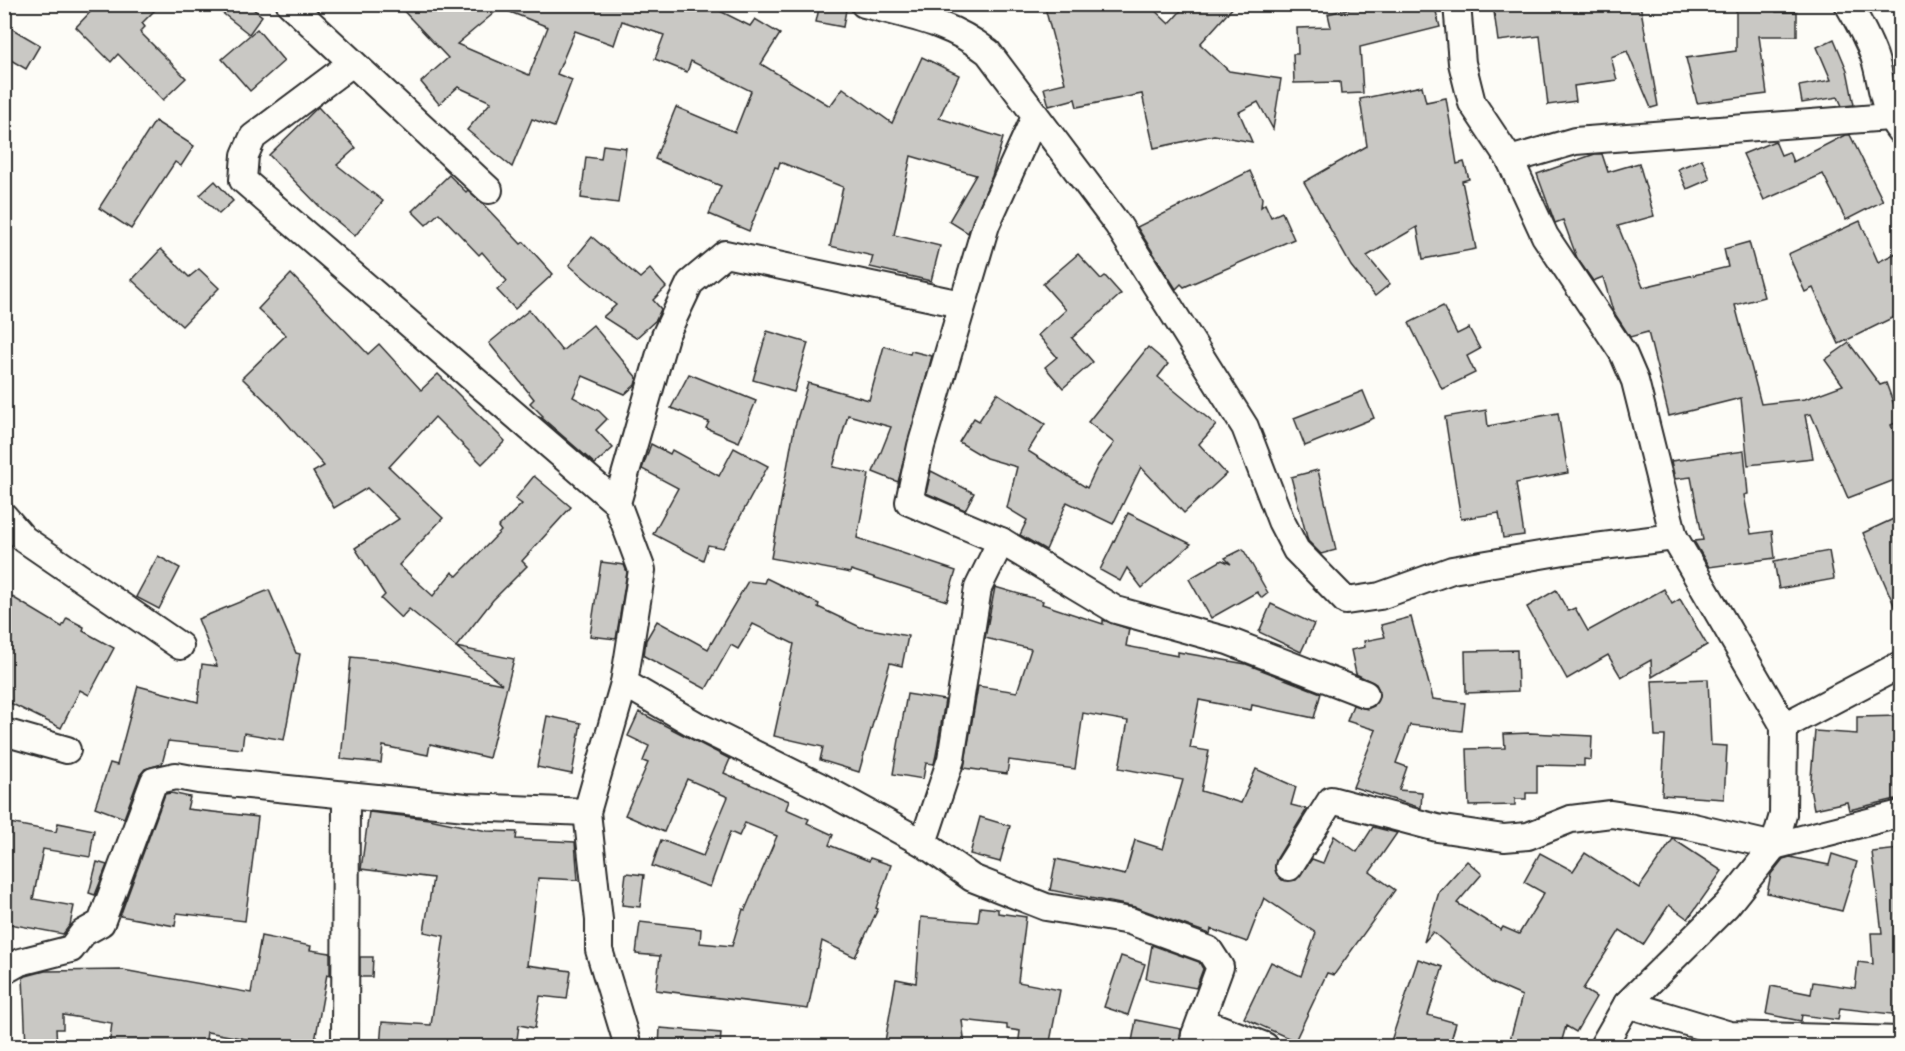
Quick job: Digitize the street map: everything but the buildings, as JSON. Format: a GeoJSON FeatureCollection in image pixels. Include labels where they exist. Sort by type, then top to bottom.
{"type":"FeatureCollection","features":[{"type":"Feature","properties":{"kind":"street"},"geometry":{"type":"LineString","coordinates":[[290,4],[489,190]]}},
{"type":"Feature","properties":{"kind":"street"},"geometry":{"type":"LineString","coordinates":[[864,4],[935,22],[966,35],[988,52],[1118,225],[1245,427],[1281,521],[1296,550],[1346,602],[1380,596],[1452,570],[1564,551],[1674,537]]}},
{"type":"Feature","properties":{"kind":"street"},"geometry":{"type":"LineString","coordinates":[[1457,4],[1462,63],[1472,103],[1510,160],[1545,236],[1623,353],[1635,381],[1674,537],[1784,726],[1783,815],[1774,846],[1727,905],[1627,1004],[1603,1047]]}},
{"type":"Feature","properties":{"kind":"street"},"geometry":{"type":"LineString","coordinates":[[1510,160],[1575,141],[1895,124],[1874,56],[1848,4]]}},
{"type":"Feature","properties":{"kind":"street"},"geometry":{"type":"LineString","coordinates":[[352,63],[253,137],[245,155],[243,180],[617,503],[642,570],[624,683],[587,812],[599,920],[599,950],[627,1047]]}},
{"type":"Feature","properties":{"kind":"street"},"geometry":{"type":"LineString","coordinates":[[1035,117],[986,225],[921,446],[909,502],[1001,541],[1116,610],[1228,641],[1365,693]]}},
{"type":"Feature","properties":{"kind":"street"},"geometry":{"type":"LineString","coordinates":[[617,503],[665,336],[690,283],[725,254],[961,304]]}},
{"type":"Feature","properties":{"kind":"street"},"geometry":{"type":"LineString","coordinates":[[4,516],[24,540],[180,646]]}},
{"type":"Feature","properties":{"kind":"street"},"geometry":{"type":"LineString","coordinates":[[923,843],[951,759],[978,588],[1001,541]]}},
{"type":"Feature","properties":{"kind":"street"},"geometry":{"type":"LineString","coordinates":[[1784,726],[1900,666]]}},
{"type":"Feature","properties":{"kind":"street"},"geometry":{"type":"LineString","coordinates":[[624,683],[698,726],[819,786],[923,843],[972,878],[1046,907],[1130,921],[1209,950],[1220,967],[1193,1041]]}},
{"type":"Feature","properties":{"kind":"street"},"geometry":{"type":"LineString","coordinates":[[4,732],[67,750]]}},
{"type":"Feature","properties":{"kind":"street"},"geometry":{"type":"LineString","coordinates":[[4,971],[20,962],[71,949],[83,933],[101,923],[154,781],[176,776],[466,807],[587,812]]}},
{"type":"Feature","properties":{"kind":"street"},"geometry":{"type":"LineString","coordinates":[[345,1047],[346,795]]}},
{"type":"Feature","properties":{"kind":"street"},"geometry":{"type":"LineString","coordinates":[[1289,867],[1331,800],[1437,828],[1504,838],[1528,836],[1571,819],[1611,814],[1689,826],[1774,846],[1900,814]]}},
{"type":"Feature","properties":{"kind":"street"},"geometry":{"type":"LineString","coordinates":[[1627,1004],[1730,1035],[1900,1040]]}},
{"type":"Feature","properties":{"kind":"street"},"geometry":{"type":"LineString","coordinates":[[1193,1041],[1204,1026],[1216,1028],[1265,1047]]}}]}
